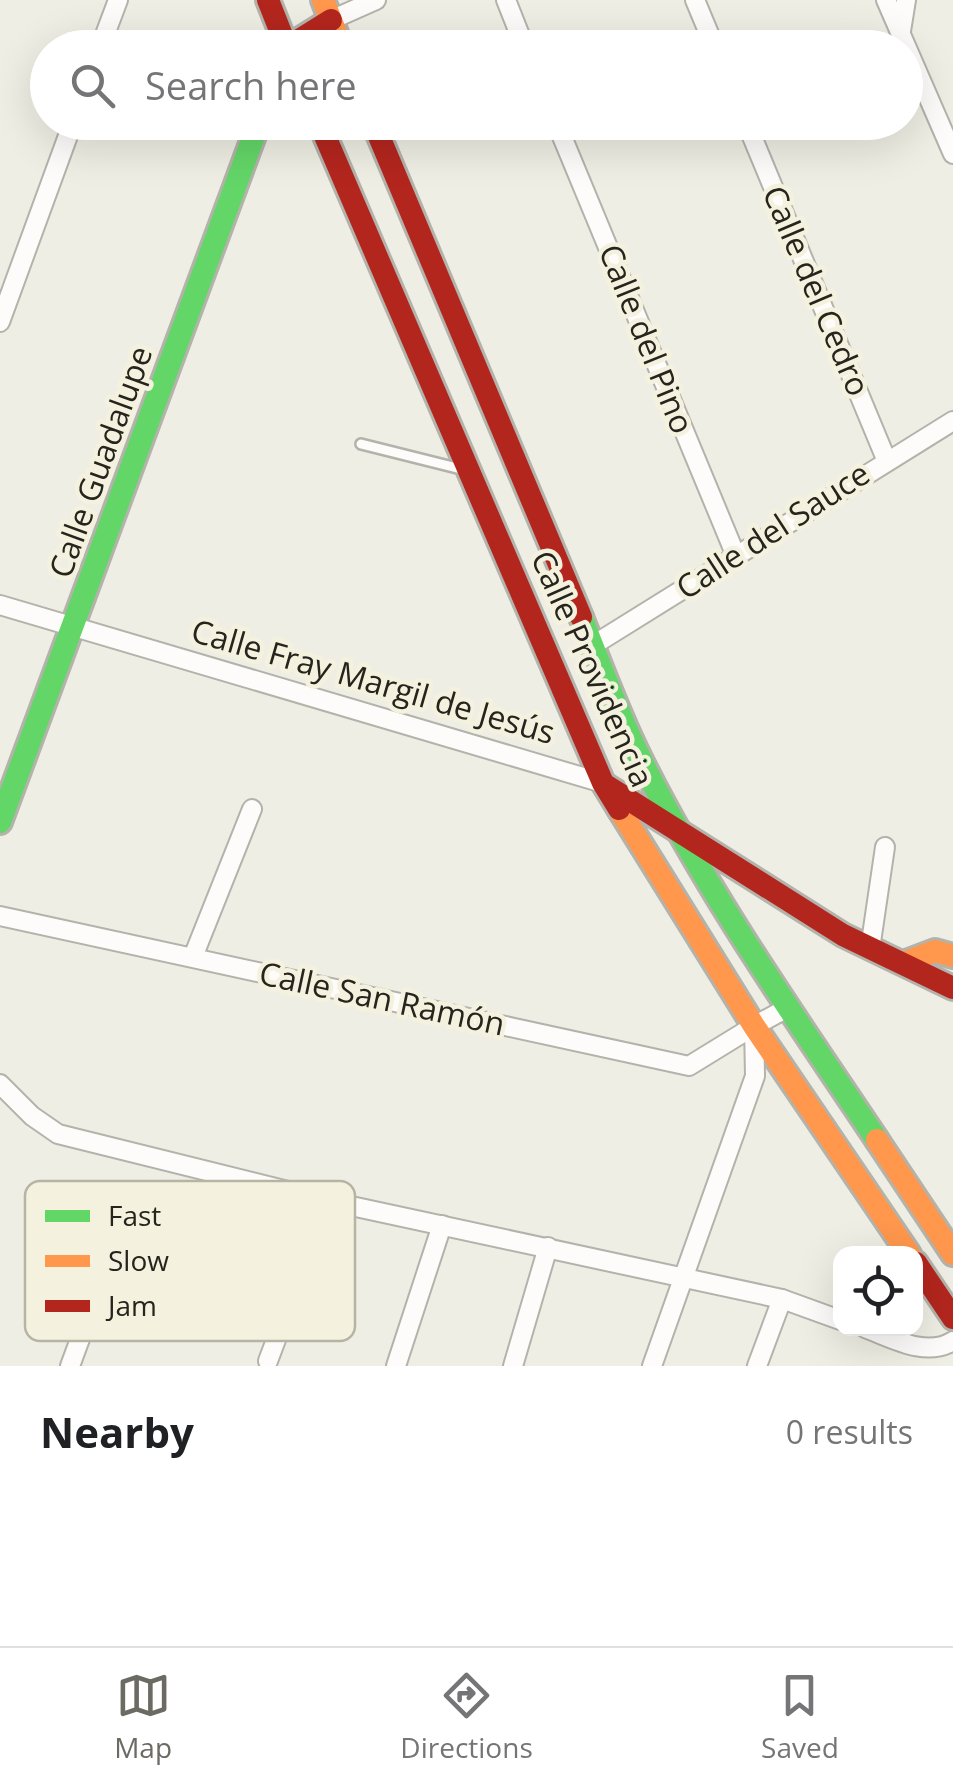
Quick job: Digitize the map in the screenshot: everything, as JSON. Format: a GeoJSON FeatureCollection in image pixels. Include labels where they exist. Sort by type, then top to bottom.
{"type":"FeatureCollection","features":[{"type":"Feature","properties":{"kind":"main road"},"geometry":{"type":"LineString","coordinates":[[268,0],[280,30]]}},
{"type":"Feature","properties":{"kind":"main road"},"geometry":{"type":"LineString","coordinates":[[305,30],[327,10]]}},
{"type":"Feature","properties":{"kind":"main road","name":"Calle Guadalupe"},"geometry":{"type":"LineString","coordinates":[[0,822],[252,140]]}},
{"type":"Feature","properties":{"kind":"main road","name":"Calle Providencia"},"geometry":{"type":"LineString","coordinates":[[328,140],[602,784],[754,1026],[905,1246]]}},
{"type":"Feature","properties":{"kind":"main road","name":"Calle Providencia"},"geometry":{"type":"LineString","coordinates":[[381,140],[595,644],[638,756],[675,825],[789,1007],[953,1254]]}},
{"type":"Feature","properties":{"kind":"main road","name":"Calle Fray Margil de Jesús"},"geometry":{"type":"LineString","coordinates":[[602,784],[675,825],[870,949],[906,962],[953,988]]}},
{"type":"Feature","properties":{"kind":"main road","name":"Calle Fray Margil de Jesús"},"geometry":{"type":"LineString","coordinates":[[906,962],[935,951],[953,956]]}},
{"type":"Feature","properties":{"kind":"main road"},"geometry":{"type":"LineString","coordinates":[[923,1273],[953,1318]]}},
{"type":"Feature","properties":{"kind":"street"},"geometry":{"type":"LineString","coordinates":[[107,30],[118,0]]}},
{"type":"Feature","properties":{"kind":"street"},"geometry":{"type":"LineString","coordinates":[[327,10],[376,0]]}},
{"type":"Feature","properties":{"kind":"street"},"geometry":{"type":"LineString","coordinates":[[506,0],[518,30]]}},
{"type":"Feature","properties":{"kind":"street"},"geometry":{"type":"LineString","coordinates":[[695,0],[708,30]]}},
{"type":"Feature","properties":{"kind":"street"},"geometry":{"type":"LineString","coordinates":[[886,0],[901,30]]}},
{"type":"Feature","properties":{"kind":"street"},"geometry":{"type":"LineString","coordinates":[[901,30],[906,0]]}},
{"type":"Feature","properties":{"kind":"street"},"geometry":{"type":"LineString","coordinates":[[923,83],[953,154]]}},
{"type":"Feature","properties":{"kind":"street"},"geometry":{"type":"LineString","coordinates":[[0,322],[66,140]]}},
{"type":"Feature","properties":{"kind":"street","name":"Calle del Pino"},"geometry":{"type":"LineString","coordinates":[[563,140],[736,556]]}},
{"type":"Feature","properties":{"kind":"street","name":"Calle del Cedro"},"geometry":{"type":"LineString","coordinates":[[753,140],[886,459]]}},
{"type":"Feature","properties":{"kind":"street","name":"Calle del Sauce"},"geometry":{"type":"LineString","coordinates":[[595,644],[953,420]]}},
{"type":"Feature","properties":{"kind":"street","name":"Calle Fray Margil de Jesús"},"geometry":{"type":"LineString","coordinates":[[0,605],[602,784]]}},
{"type":"Feature","properties":{"kind":"street"},"geometry":{"type":"LineString","coordinates":[[193,957],[252,810]]}},
{"type":"Feature","properties":{"kind":"street"},"geometry":{"type":"LineString","coordinates":[[870,949],[884,847]]}},
{"type":"Feature","properties":{"kind":"street","name":"Calle San Ramón"},"geometry":{"type":"LineString","coordinates":[[0,916],[689,1066],[789,1007]]}},
{"type":"Feature","properties":{"kind":"street"},"geometry":{"type":"LineString","coordinates":[[652,1366],[755,1076],[754,1026]]}},
{"type":"Feature","properties":{"kind":"street"},"geometry":{"type":"LineString","coordinates":[[0,1084],[32,1116],[58,1134],[247,1181]]}},
{"type":"Feature","properties":{"kind":"street"},"geometry":{"type":"LineString","coordinates":[[355,1207],[782,1299],[833,1317]]}},
{"type":"Feature","properties":{"kind":"street"},"geometry":{"type":"LineString","coordinates":[[396,1366],[442,1225]]}},
{"type":"Feature","properties":{"kind":"street"},"geometry":{"type":"LineString","coordinates":[[513,1366],[548,1247]]}},
{"type":"Feature","properties":{"kind":"street"},"geometry":{"type":"LineString","coordinates":[[757,1366],[782,1299]]}},
{"type":"Feature","properties":{"kind":"street"},"geometry":{"type":"LineString","coordinates":[[887,1336],[919,1348],[943,1347],[953,1341]]}},
{"type":"Feature","properties":{"kind":"street"},"geometry":{"type":"LineString","coordinates":[[70,1366],[79,1341]]}},
{"type":"Feature","properties":{"kind":"street"},"geometry":{"type":"LineString","coordinates":[[268,1361],[276,1341]]}},
{"type":"Feature","properties":{"kind":"lane"},"geometry":{"type":"LineString","coordinates":[[361,444],[469,471]]}},
{"type":"Feature","properties":{"kind":"traffic: fast"},"geometry":{"type":"LineString","coordinates":[[0,822],[252,140]]}},
{"type":"Feature","properties":{"kind":"traffic: fast"},"geometry":{"type":"LineString","coordinates":[[581,617],[632,741],[693,856],[877,1140]]}},
{"type":"Feature","properties":{"kind":"traffic: slow"},"geometry":{"type":"LineString","coordinates":[[323,0],[335,30]]}},
{"type":"Feature","properties":{"kind":"traffic: slow"},"geometry":{"type":"LineString","coordinates":[[619,809],[754,1026],[904,1246]]}},
{"type":"Feature","properties":{"kind":"traffic: slow"},"geometry":{"type":"LineString","coordinates":[[906,962],[935,951],[953,956]]}},
{"type":"Feature","properties":{"kind":"traffic: slow"},"geometry":{"type":"LineString","coordinates":[[877,1140],[953,1254]]}},
{"type":"Feature","properties":{"kind":"traffic: jam"},"geometry":{"type":"LineString","coordinates":[[268,0],[280,30]]}},
{"type":"Feature","properties":{"kind":"traffic: jam"},"geometry":{"type":"LineString","coordinates":[[315,30],[331,20]]}},
{"type":"Feature","properties":{"kind":"traffic: jam"},"geometry":{"type":"LineString","coordinates":[[327,140],[603,783],[619,809]]}},
{"type":"Feature","properties":{"kind":"traffic: jam"},"geometry":{"type":"LineString","coordinates":[[381,140],[581,617]]}},
{"type":"Feature","properties":{"kind":"traffic: jam"},"geometry":{"type":"LineString","coordinates":[[607,786],[843,935],[953,988]]}},
{"type":"Feature","properties":{"kind":"traffic: jam"},"geometry":{"type":"LineString","coordinates":[[923,1273],[953,1318]]}}]}
